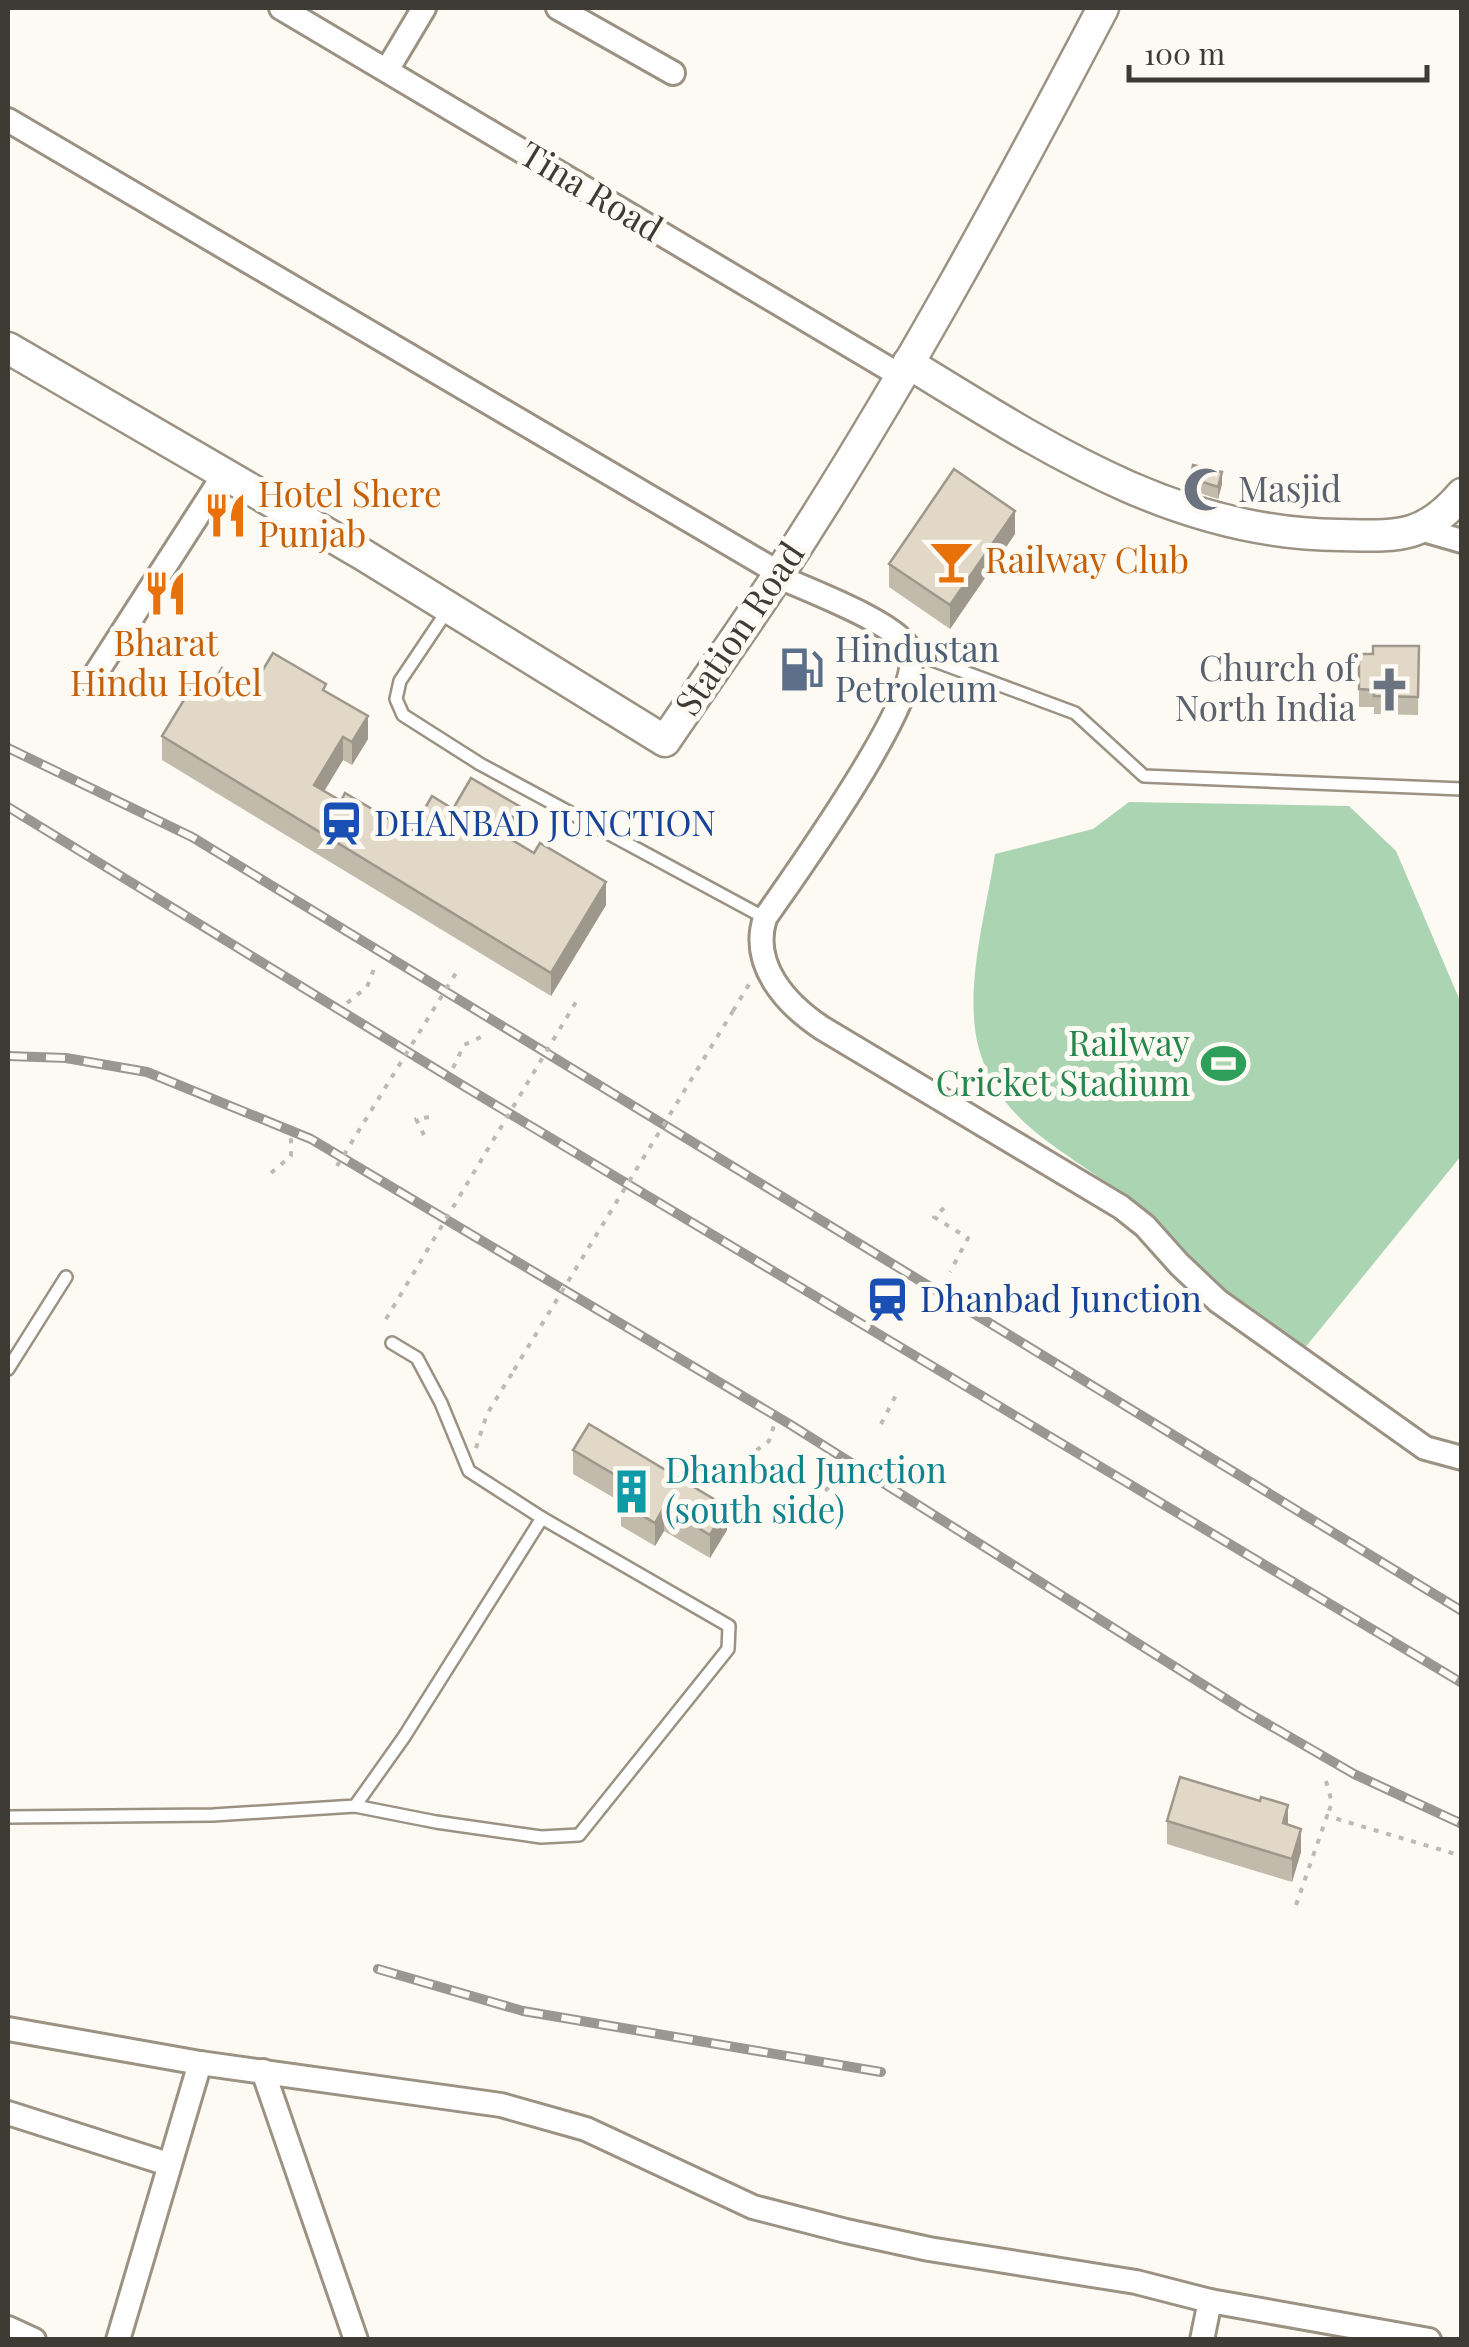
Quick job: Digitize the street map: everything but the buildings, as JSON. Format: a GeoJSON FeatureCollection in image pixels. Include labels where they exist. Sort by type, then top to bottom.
{"type":"FeatureCollection","features":[{"type":"Feature","properties":{"kind":"street","name":"Tina Road"},"geometry":{"type":"LineString","coordinates":[[281,8],[905,370]]}},
{"type":"Feature","properties":{"kind":"street"},"geometry":{"type":"LineString","coordinates":[[387,70],[424,8]]}},
{"type":"Feature","properties":{"kind":"street"},"geometry":{"type":"LineString","coordinates":[[558,8],[673,74]]}},
{"type":"Feature","properties":{"kind":"street","name":"Station Road"},"geometry":{"type":"LineString","coordinates":[[8,348],[450,607],[665,741],[778,575],[905,370],[1018,170],[1103,8]]}},
{"type":"Feature","properties":{"kind":"street"},"geometry":{"type":"LineString","coordinates":[[8,120],[778,575],[874,620],[906,643],[911,652],[909,682],[880,739],[842,804],[765,918],[761,937],[770,974],[782,994],[809,1020],[1121,1207],[1145,1226],[1218,1301],[1424,1448],[1462,1458]]}},
{"type":"Feature","properties":{"kind":"street"},"geometry":{"type":"LineString","coordinates":[[905,370],[1085,466],[1206,518],[1263,530],[1374,536],[1420,529],[1446,513],[1462,494]]}},
{"type":"Feature","properties":{"kind":"street"},"geometry":{"type":"LineString","coordinates":[[91,681],[225,473]]}},
{"type":"Feature","properties":{"kind":"street"},"geometry":{"type":"LineString","coordinates":[[1420,529],[1462,542]]}},
{"type":"Feature","properties":{"kind":"street"},"geometry":{"type":"LineString","coordinates":[[8,2029],[200,2062],[501,2105],[586,2129],[754,2207],[846,2232],[1136,2282],[1210,2300],[1429,2340]]}},
{"type":"Feature","properties":{"kind":"street"},"geometry":{"type":"LineString","coordinates":[[118,2340],[200,2062]]}},
{"type":"Feature","properties":{"kind":"street"},"geometry":{"type":"LineString","coordinates":[[263,2071],[356,2340]]}},
{"type":"Feature","properties":{"kind":"street"},"geometry":{"type":"LineString","coordinates":[[8,2112],[168,2164]]}},
{"type":"Feature","properties":{"kind":"street"},"geometry":{"type":"LineString","coordinates":[[1202,2340],[1210,2300]]}},
{"type":"Feature","properties":{"kind":"street"},"geometry":{"type":"LineString","coordinates":[[1303,2317],[1344,2340]]}},
{"type":"Feature","properties":{"kind":"street"},"geometry":{"type":"LineString","coordinates":[[8,2328],[34,2340]]}},
{"type":"Feature","properties":{"kind":"lane"},"geometry":{"type":"LineString","coordinates":[[450,607],[400,680],[396,699],[403,715],[480,764],[765,918]]}},
{"type":"Feature","properties":{"kind":"lane"},"geometry":{"type":"LineString","coordinates":[[911,652],[1076,713],[1144,776],[1462,790]]}},
{"type":"Feature","properties":{"kind":"lane"},"geometry":{"type":"LineString","coordinates":[[8,1370],[66,1277]]}},
{"type":"Feature","properties":{"kind":"lane"},"geometry":{"type":"LineString","coordinates":[[8,1817],[168,1816],[355,1806],[540,1837],[580,1835],[728,1650],[729,1626],[469,1471],[417,1358],[392,1343]]}},
{"type":"Feature","properties":{"kind":"lane"},"geometry":{"type":"LineString","coordinates":[[355,1806],[404,1738],[542,1518]]}},
{"type":"Feature","properties":{"kind":"path"},"geometry":{"type":"LineString","coordinates":[[337,1166],[459,968]]}},
{"type":"Feature","properties":{"kind":"path"},"geometry":{"type":"LineString","coordinates":[[346,1003],[367,986],[374,969]]}},
{"type":"Feature","properties":{"kind":"path"},"geometry":{"type":"LineString","coordinates":[[469,1471],[487,1414],[757,972]]}},
{"type":"Feature","properties":{"kind":"path"},"geometry":{"type":"LineString","coordinates":[[386,1319],[578,998]]}},
{"type":"Feature","properties":{"kind":"path"},"geometry":{"type":"LineString","coordinates":[[453,1068],[464,1046],[483,1036]]}},
{"type":"Feature","properties":{"kind":"path"},"geometry":{"type":"LineString","coordinates":[[424,1135],[416,1119],[430,1117]]}},
{"type":"Feature","properties":{"kind":"path"},"geometry":{"type":"LineString","coordinates":[[272,1172],[290,1156],[291,1137]]}},
{"type":"Feature","properties":{"kind":"path"},"geometry":{"type":"LineString","coordinates":[[944,1208],[934,1217],[968,1238],[950,1272]]}},
{"type":"Feature","properties":{"kind":"path"},"geometry":{"type":"LineString","coordinates":[[881,1424],[896,1395]]}},
{"type":"Feature","properties":{"kind":"path"},"geometry":{"type":"LineString","coordinates":[[746,1458],[768,1441],[775,1422]]}},
{"type":"Feature","properties":{"kind":"path"},"geometry":{"type":"LineString","coordinates":[[815,1499],[841,1477],[844,1464]]}},
{"type":"Feature","properties":{"kind":"path"},"geometry":{"type":"LineString","coordinates":[[1296,1905],[1332,1803],[1326,1781]]}},
{"type":"Feature","properties":{"kind":"path"},"geometry":{"type":"LineString","coordinates":[[1327,1816],[1462,1856]]}},
{"type":"Feature","properties":{"kind":"green space","name":"Railway Cricket Stadium"},"geometry":{"type":"Polygon","coordinates":[[[1129,802],[1349,806],[1396,851],[1461,1003],[1461,1156],[1304,1349],[1205,1278],[1125,1198],[1020,1118],[990,1076],[979,1049],[973,1002],[975,977],[995,854],[1093,829],[1129,802]]]}},
{"type":"Feature","properties":{"kind":"railway"},"geometry":{"type":"LineString","coordinates":[[8,748],[192,837],[1462,1611]]}},
{"type":"Feature","properties":{"kind":"railway"},"geometry":{"type":"LineString","coordinates":[[8,807],[462,1085],[1462,1683]]}},
{"type":"Feature","properties":{"kind":"railway"},"geometry":{"type":"LineString","coordinates":[[8,1056],[66,1058],[147,1072],[311,1139],[791,1425],[1245,1711],[1354,1774],[1462,1824]]}},
{"type":"Feature","properties":{"kind":"railway"},"geometry":{"type":"LineString","coordinates":[[378,1969],[523,2011],[881,2072]]}},
{"type":"Feature","properties":{"kind":"place","name":"Masjid"},"geometry":{"type":"Point","coordinates":[1205,490]}},
{"type":"Feature","properties":{"kind":"place","name":"Hotel Shere Punjab"},"geometry":{"type":"Point","coordinates":[225,515]}},
{"type":"Feature","properties":{"kind":"place","name":"Railway Club"},"geometry":{"type":"Point","coordinates":[952,561]}},
{"type":"Feature","properties":{"kind":"place","name":"Bharat Hindu Hotel"},"geometry":{"type":"Point","coordinates":[166,594]}},
{"type":"Feature","properties":{"kind":"place","name":"Hindustan Petroleum"},"geometry":{"type":"Point","coordinates":[802,670]}},
{"type":"Feature","properties":{"kind":"place","name":"Church of North India"},"geometry":{"type":"Point","coordinates":[1389,689]}},
{"type":"Feature","properties":{"kind":"place","name":"DHANBAD JUNCTION"},"geometry":{"type":"Point","coordinates":[341,824]}},
{"type":"Feature","properties":{"kind":"place","name":"Railway Cricket Stadium"},"geometry":{"type":"Point","coordinates":[1223,1064]}},
{"type":"Feature","properties":{"kind":"place","name":"Dhanbad Junction"},"geometry":{"type":"Point","coordinates":[887,1300]}},
{"type":"Feature","properties":{"kind":"place","name":"Dhanbad Junction (south side)"},"geometry":{"type":"Point","coordinates":[632,1491]}}]}
